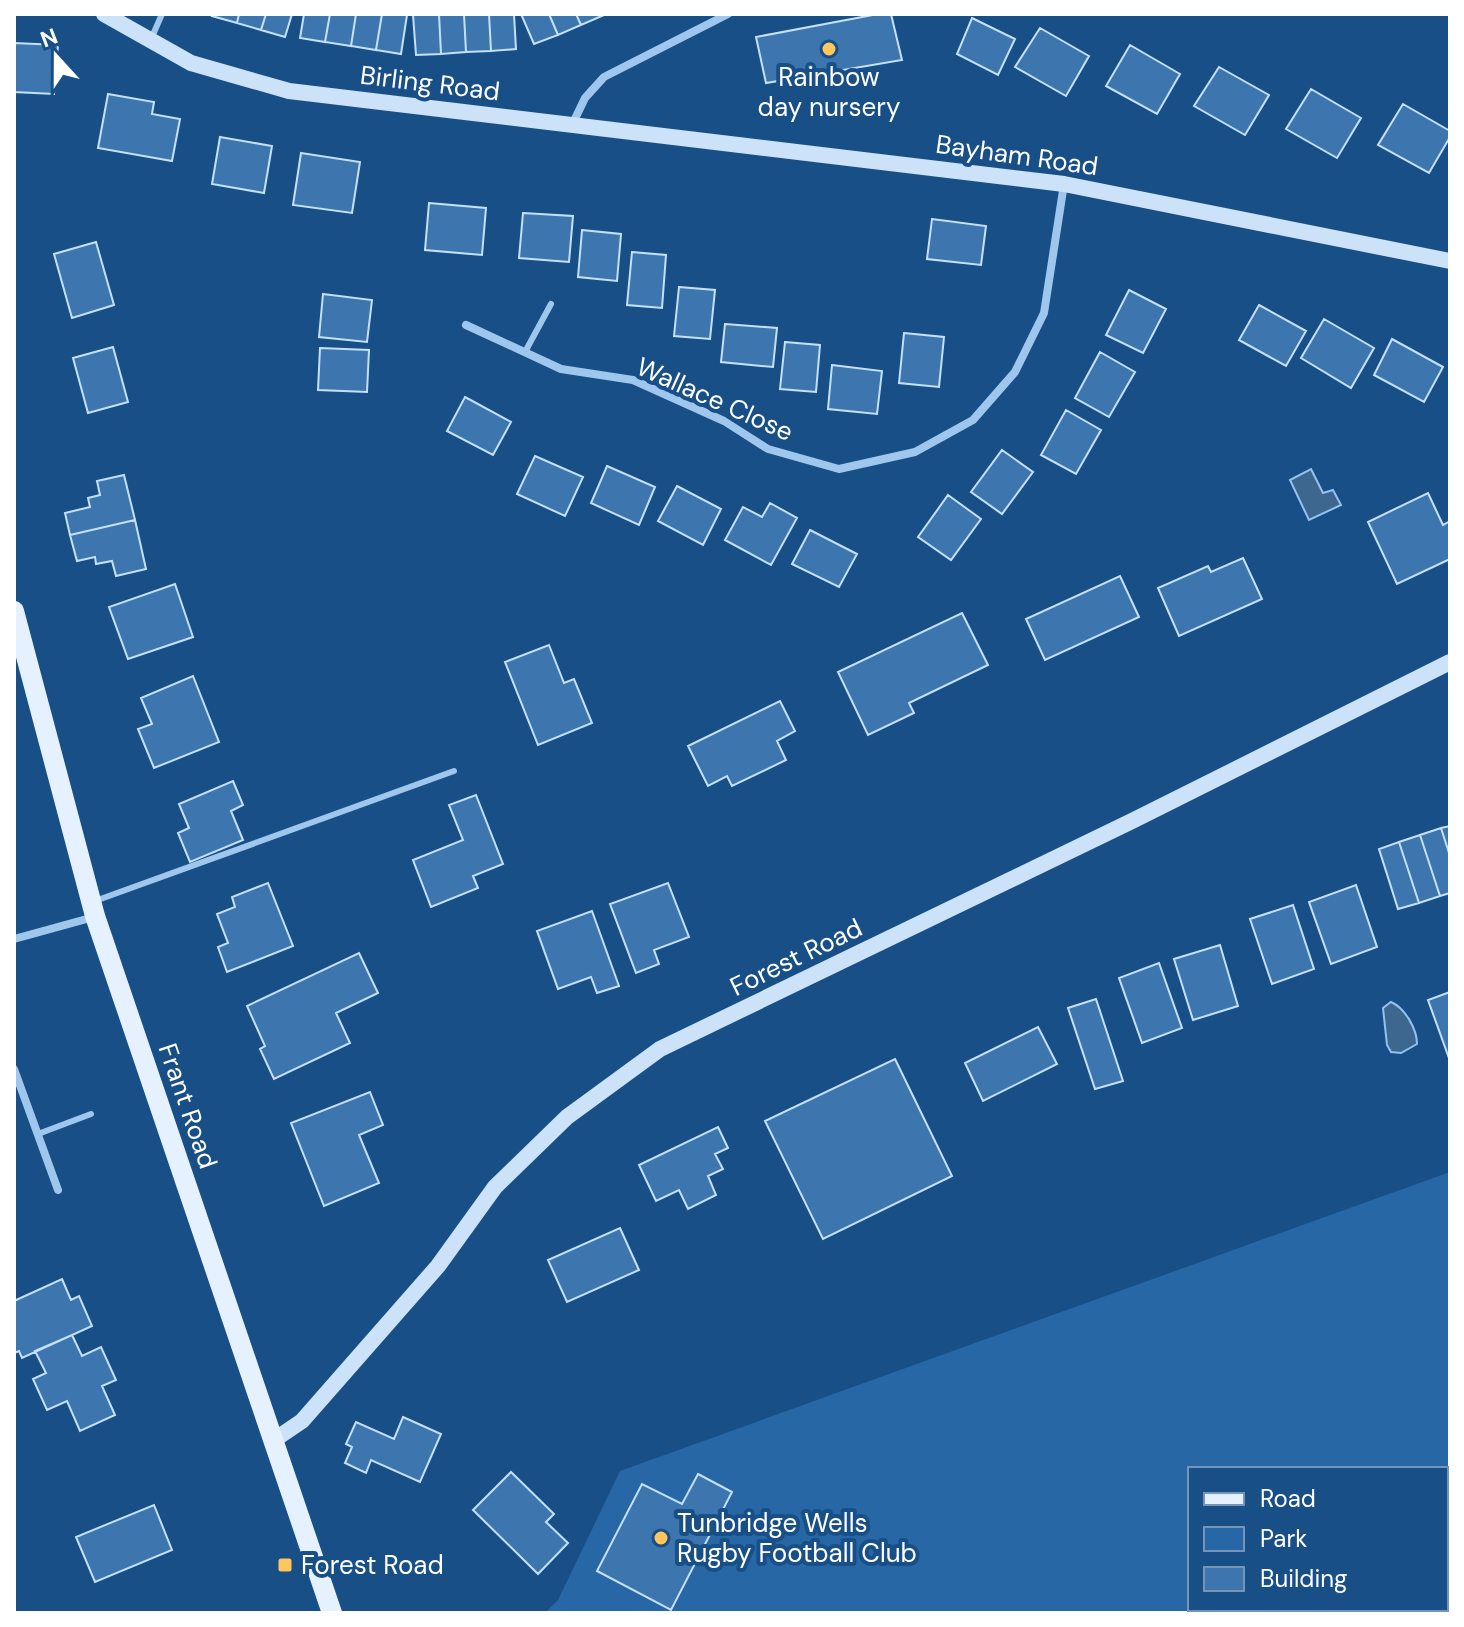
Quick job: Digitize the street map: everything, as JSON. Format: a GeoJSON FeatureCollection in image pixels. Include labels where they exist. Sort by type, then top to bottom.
{"type":"FeatureCollection","features":[{"type":"Feature","properties":{"kind":"main road","name":"Frant Road"},"geometry":{"type":"LineString","coordinates":[[14,611],[94,909],[332,1613]]}},
{"type":"Feature","properties":{"kind":"street","name":"Birling Road"},"geometry":{"type":"LineString","coordinates":[[104,14],[191,63],[289,91],[573,123]]}},
{"type":"Feature","properties":{"kind":"street"},"geometry":{"type":"LineString","coordinates":[[573,123],[585,98],[604,77],[728,14]]}},
{"type":"Feature","properties":{"kind":"street","name":"Bayham Road"},"geometry":{"type":"LineString","coordinates":[[573,123],[1064,184],[1450,261]]}},
{"type":"Feature","properties":{"kind":"street","name":"Wallace Close"},"geometry":{"type":"LineString","coordinates":[[466,325],[561,369],[633,380],[724,421],[768,449],[839,469],[915,452],[973,420],[1015,372],[1044,313],[1064,184]]}},
{"type":"Feature","properties":{"kind":"street","name":"Forest Road"},"geometry":{"type":"LineString","coordinates":[[274,1440],[302,1421],[428,1278],[495,1187],[567,1117],[660,1049],[1132,821],[1450,662]]}},
{"type":"Feature","properties":{"kind":"street"},"geometry":{"type":"LineString","coordinates":[[14,939],[94,909]]}},
{"type":"Feature","properties":{"kind":"street"},"geometry":{"type":"LineString","coordinates":[[14,1069],[58,1190]]}},
{"type":"Feature","properties":{"kind":"lane"},"geometry":{"type":"LineString","coordinates":[[151,41],[162,14]]}},
{"type":"Feature","properties":{"kind":"lane"},"geometry":{"type":"LineString","coordinates":[[525,352],[551,304]]}},
{"type":"Feature","properties":{"kind":"lane"},"geometry":{"type":"LineString","coordinates":[[94,909],[454,771]]}},
{"type":"Feature","properties":{"kind":"lane"},"geometry":{"type":"LineString","coordinates":[[38,1134],[91,1114]]}},
{"type":"Feature","properties":{"kind":"green space"},"geometry":{"type":"Polygon","coordinates":[[[1450,1172],[1450,1613],[545,1613],[558,1600],[620,1471],[1450,1172]]]}},
{"type":"Feature","properties":{"kind":"shaded area"},"geometry":{"type":"Polygon","coordinates":[[[1311,469],[1323,493],[1333,490],[1341,505],[1309,520],[1290,480],[1311,469]]]}},
{"type":"Feature","properties":{"kind":"shaded area"},"geometry":{"type":"Polygon","coordinates":[[[1391,1002],[1405,1014],[1416,1038],[1417,1044],[1401,1053],[1391,1052],[1387,1045],[1383,1008],[1391,1002]]]}},
{"type":"Feature","properties":{"kind":"building"},"geometry":{"type":"Polygon","coordinates":[[[213,14],[239,14],[237,23],[213,14]]]}},
{"type":"Feature","properties":{"kind":"building"},"geometry":{"type":"Polygon","coordinates":[[[239,14],[266,14],[261,30],[237,23],[239,14]]]}},
{"type":"Feature","properties":{"kind":"building"},"geometry":{"type":"Polygon","coordinates":[[[266,14],[292,14],[285,37],[261,30],[266,14]]]}},
{"type":"Feature","properties":{"kind":"building"},"geometry":{"type":"Polygon","coordinates":[[[304,14],[330,14],[325,42],[300,38],[304,14]]]}},
{"type":"Feature","properties":{"kind":"building"},"geometry":{"type":"Polygon","coordinates":[[[330,14],[356,14],[351,46],[325,42],[330,14]]]}},
{"type":"Feature","properties":{"kind":"building"},"geometry":{"type":"Polygon","coordinates":[[[356,14],[382,14],[376,50],[351,46],[356,14]]]}},
{"type":"Feature","properties":{"kind":"building"},"geometry":{"type":"Polygon","coordinates":[[[382,14],[407,15],[401,54],[376,50],[382,14]]]}},
{"type":"Feature","properties":{"kind":"building"},"geometry":{"type":"Polygon","coordinates":[[[439,14],[441,54],[416,55],[413,15],[439,14]]]}},
{"type":"Feature","properties":{"kind":"building"},"geometry":{"type":"Polygon","coordinates":[[[439,14],[464,14],[466,52],[441,54],[439,14]]]}},
{"type":"Feature","properties":{"kind":"building"},"geometry":{"type":"Polygon","coordinates":[[[464,14],[489,14],[491,51],[466,52],[464,14]]]}},
{"type":"Feature","properties":{"kind":"building"},"geometry":{"type":"Polygon","coordinates":[[[489,14],[514,14],[516,49],[491,51],[489,14]]]}},
{"type":"Feature","properties":{"kind":"building"},"geometry":{"type":"Polygon","coordinates":[[[521,14],[549,14],[558,35],[534,44],[521,14]]]}},
{"type":"Feature","properties":{"kind":"building"},"geometry":{"type":"Polygon","coordinates":[[[549,14],[576,14],[581,25],[558,35],[549,14]]]}},
{"type":"Feature","properties":{"kind":"building"},"geometry":{"type":"Polygon","coordinates":[[[576,14],[604,14],[604,15],[581,25],[576,14]]]}},
{"type":"Feature","properties":{"kind":"building","name":"Rainbow day nursery"},"geometry":{"type":"Polygon","coordinates":[[[891,14],[902,60],[766,83],[756,37],[891,14]]]}},
{"type":"Feature","properties":{"kind":"building"},"geometry":{"type":"Polygon","coordinates":[[[972,18],[1015,39],[998,75],[957,54],[972,18]]]}},
{"type":"Feature","properties":{"kind":"building"},"geometry":{"type":"Polygon","coordinates":[[[1040,28],[1089,56],[1066,96],[1015,67],[1040,28]]]}},
{"type":"Feature","properties":{"kind":"building"},"geometry":{"type":"Polygon","coordinates":[[[14,43],[58,45],[54,94],[14,92],[14,43]]]}},
{"type":"Feature","properties":{"kind":"building"},"geometry":{"type":"Polygon","coordinates":[[[1130,45],[1180,74],[1157,114],[1106,86],[1130,45]]]}},
{"type":"Feature","properties":{"kind":"building"},"geometry":{"type":"Polygon","coordinates":[[[1219,67],[1269,95],[1245,135],[1194,106],[1219,67]]]}},
{"type":"Feature","properties":{"kind":"building"},"geometry":{"type":"Polygon","coordinates":[[[1311,89],[1361,118],[1337,158],[1286,129],[1311,89]]]}},
{"type":"Feature","properties":{"kind":"building"},"geometry":{"type":"Polygon","coordinates":[[[108,94],[154,102],[152,114],[180,119],[172,161],[98,148],[108,94]]]}},
{"type":"Feature","properties":{"kind":"building"},"geometry":{"type":"Polygon","coordinates":[[[1403,104],[1450,131],[1450,137],[1429,173],[1378,145],[1403,104]]]}},
{"type":"Feature","properties":{"kind":"building"},"geometry":{"type":"Polygon","coordinates":[[[220,137],[272,146],[264,193],[212,184],[220,137]]]}},
{"type":"Feature","properties":{"kind":"building"},"geometry":{"type":"Polygon","coordinates":[[[301,153],[360,162],[352,213],[293,205],[301,153]]]}},
{"type":"Feature","properties":{"kind":"building"},"geometry":{"type":"Polygon","coordinates":[[[429,203],[486,208],[482,255],[425,250],[429,203]]]}},
{"type":"Feature","properties":{"kind":"building"},"geometry":{"type":"Polygon","coordinates":[[[523,213],[573,216],[569,262],[519,258],[523,213]]]}},
{"type":"Feature","properties":{"kind":"building"},"geometry":{"type":"Polygon","coordinates":[[[932,219],[986,226],[981,265],[927,259],[932,219]]]}},
{"type":"Feature","properties":{"kind":"building"},"geometry":{"type":"Polygon","coordinates":[[[582,230],[621,234],[617,281],[578,277],[582,230]]]}},
{"type":"Feature","properties":{"kind":"building"},"geometry":{"type":"Polygon","coordinates":[[[96,242],[114,305],[72,318],[54,254],[96,242]]]}},
{"type":"Feature","properties":{"kind":"building"},"geometry":{"type":"Polygon","coordinates":[[[632,252],[666,255],[662,308],[627,305],[632,252]]]}},
{"type":"Feature","properties":{"kind":"building"},"geometry":{"type":"Polygon","coordinates":[[[679,287],[715,290],[710,339],[674,336],[679,287]]]}},
{"type":"Feature","properties":{"kind":"building"},"geometry":{"type":"Polygon","coordinates":[[[1129,290],[1166,309],[1143,353],[1106,335],[1129,290]]]}},
{"type":"Feature","properties":{"kind":"building"},"geometry":{"type":"Polygon","coordinates":[[[323,294],[372,300],[367,342],[319,337],[323,294]]]}},
{"type":"Feature","properties":{"kind":"building"},"geometry":{"type":"Polygon","coordinates":[[[1259,305],[1306,331],[1286,366],[1239,340],[1259,305]]]}},
{"type":"Feature","properties":{"kind":"building"},"geometry":{"type":"Polygon","coordinates":[[[1324,319],[1374,348],[1351,388],[1301,358],[1324,319]]]}},
{"type":"Feature","properties":{"kind":"building"},"geometry":{"type":"Polygon","coordinates":[[[725,324],[777,328],[773,367],[721,362],[725,324]]]}},
{"type":"Feature","properties":{"kind":"building"},"geometry":{"type":"Polygon","coordinates":[[[904,333],[944,337],[939,387],[899,383],[904,333]]]}},
{"type":"Feature","properties":{"kind":"building"},"geometry":{"type":"Polygon","coordinates":[[[1392,339],[1443,367],[1424,402],[1374,375],[1392,339]]]}},
{"type":"Feature","properties":{"kind":"building"},"geometry":{"type":"Polygon","coordinates":[[[785,342],[820,345],[816,392],[780,389],[785,342]]]}},
{"type":"Feature","properties":{"kind":"building"},"geometry":{"type":"Polygon","coordinates":[[[113,347],[128,402],[88,413],[73,358],[113,347]]]}},
{"type":"Feature","properties":{"kind":"building"},"geometry":{"type":"Polygon","coordinates":[[[320,348],[369,350],[367,392],[318,390],[320,348]]]}},
{"type":"Feature","properties":{"kind":"building"},"geometry":{"type":"Polygon","coordinates":[[[1100,352],[1135,372],[1109,417],[1075,398],[1100,352]]]}},
{"type":"Feature","properties":{"kind":"building"},"geometry":{"type":"Polygon","coordinates":[[[832,365],[882,371],[877,414],[828,409],[832,365]]]}},
{"type":"Feature","properties":{"kind":"building"},"geometry":{"type":"Polygon","coordinates":[[[465,397],[511,422],[493,455],[447,431],[465,397]]]}},
{"type":"Feature","properties":{"kind":"building"},"geometry":{"type":"Polygon","coordinates":[[[1066,410],[1101,430],[1076,474],[1041,455],[1066,410]]]}},
{"type":"Feature","properties":{"kind":"building"},"geometry":{"type":"Polygon","coordinates":[[[1002,450],[1033,472],[1002,514],[971,492],[1002,450]]]}},
{"type":"Feature","properties":{"kind":"building"},"geometry":{"type":"Polygon","coordinates":[[[535,456],[583,477],[565,516],[517,494],[535,456]]]}},
{"type":"Feature","properties":{"kind":"building"},"geometry":{"type":"Polygon","coordinates":[[[607,466],[655,487],[639,525],[591,503],[607,466]]]}},
{"type":"Feature","properties":{"kind":"building"},"geometry":{"type":"Polygon","coordinates":[[[124,475],[135,520],[70,535],[65,513],[90,507],[88,498],[100,495],[97,481],[124,475]]]}},
{"type":"Feature","properties":{"kind":"building"},"geometry":{"type":"Polygon","coordinates":[[[677,486],[721,509],[703,545],[658,521],[677,486]]]}},
{"type":"Feature","properties":{"kind":"building"},"geometry":{"type":"Polygon","coordinates":[[[1428,493],[1443,525],[1450,521],[1450,559],[1397,584],[1368,522],[1428,493]]]}},
{"type":"Feature","properties":{"kind":"building"},"geometry":{"type":"Polygon","coordinates":[[[948,495],[981,519],[951,560],[918,537],[948,495]]]}},
{"type":"Feature","properties":{"kind":"building"},"geometry":{"type":"Polygon","coordinates":[[[770,503],[797,518],[771,565],[725,540],[743,507],[762,517],[770,503]]]}},
{"type":"Feature","properties":{"kind":"building"},"geometry":{"type":"Polygon","coordinates":[[[135,520],[146,569],[116,576],[112,561],[96,564],[95,557],[77,561],[70,535],[135,520]]]}},
{"type":"Feature","properties":{"kind":"building"},"geometry":{"type":"Polygon","coordinates":[[[810,530],[857,554],[839,587],[792,564],[810,530]]]}},
{"type":"Feature","properties":{"kind":"building"},"geometry":{"type":"Polygon","coordinates":[[[1243,558],[1262,599],[1179,636],[1158,588],[1208,566],[1211,572],[1243,558]]]}},
{"type":"Feature","properties":{"kind":"building"},"geometry":{"type":"Polygon","coordinates":[[[1120,576],[1139,617],[1045,660],[1026,619],[1120,576]]]}},
{"type":"Feature","properties":{"kind":"building"},"geometry":{"type":"Polygon","coordinates":[[[175,584],[193,637],[128,659],[109,607],[175,584]]]}},
{"type":"Feature","properties":{"kind":"building"},"geometry":{"type":"Polygon","coordinates":[[[962,613],[988,665],[909,703],[914,713],[868,735],[838,672],[962,613]]]}},
{"type":"Feature","properties":{"kind":"building"},"geometry":{"type":"Polygon","coordinates":[[[549,645],[564,683],[574,679],[592,723],[538,745],[505,662],[549,645]]]}},
{"type":"Feature","properties":{"kind":"building"},"geometry":{"type":"Polygon","coordinates":[[[193,676],[219,742],[154,768],[138,729],[152,724],[141,698],[193,676]]]}},
{"type":"Feature","properties":{"kind":"building"},"geometry":{"type":"Polygon","coordinates":[[[780,701],[795,731],[777,741],[786,760],[732,786],[727,776],[708,786],[688,746],[780,701]]]}},
{"type":"Feature","properties":{"kind":"building"},"geometry":{"type":"Polygon","coordinates":[[[233,781],[243,805],[231,811],[243,840],[190,862],[178,833],[189,828],[179,804],[233,781]]]}},
{"type":"Feature","properties":{"kind":"building"},"geometry":{"type":"Polygon","coordinates":[[[476,795],[503,864],[473,876],[478,888],[431,907],[413,860],[463,840],[449,805],[476,795]]]}},
{"type":"Feature","properties":{"kind":"building"},"geometry":{"type":"Polygon","coordinates":[[[1450,826],[1450,856],[1441,828],[1450,826]]]}},
{"type":"Feature","properties":{"kind":"building"},"geometry":{"type":"Polygon","coordinates":[[[1441,828],[1450,856],[1450,893],[1440,896],[1420,835],[1441,828]]]}},
{"type":"Feature","properties":{"kind":"building"},"geometry":{"type":"Polygon","coordinates":[[[1420,835],[1440,896],[1419,903],[1399,842],[1420,835]]]}},
{"type":"Feature","properties":{"kind":"building"},"geometry":{"type":"Polygon","coordinates":[[[1399,842],[1419,903],[1398,909],[1379,849],[1399,842]]]}},
{"type":"Feature","properties":{"kind":"building"},"geometry":{"type":"Polygon","coordinates":[[[268,883],[293,946],[227,972],[218,947],[228,943],[217,914],[235,907],[232,897],[268,883]]]}},
{"type":"Feature","properties":{"kind":"building"},"geometry":{"type":"Polygon","coordinates":[[[668,883],[689,937],[654,950],[659,964],[636,973],[610,904],[668,883]]]}},
{"type":"Feature","properties":{"kind":"building"},"geometry":{"type":"Polygon","coordinates":[[[1356,885],[1377,947],[1331,964],[1309,902],[1356,885]]]}},
{"type":"Feature","properties":{"kind":"building"},"geometry":{"type":"Polygon","coordinates":[[[1293,905],[1314,969],[1272,984],[1250,919],[1293,905]]]}},
{"type":"Feature","properties":{"kind":"building"},"geometry":{"type":"Polygon","coordinates":[[[592,911],[619,986],[597,993],[591,977],[558,989],[537,931],[592,911]]]}},
{"type":"Feature","properties":{"kind":"building"},"geometry":{"type":"Polygon","coordinates":[[[1220,945],[1238,1006],[1193,1020],[1174,959],[1220,945]]]}},
{"type":"Feature","properties":{"kind":"building"},"geometry":{"type":"Polygon","coordinates":[[[359,953],[378,993],[336,1013],[350,1043],[274,1079],[260,1049],[265,1046],[247,1006],[359,953]]]}},
{"type":"Feature","properties":{"kind":"building"},"geometry":{"type":"Polygon","coordinates":[[[1159,963],[1182,1028],[1142,1043],[1119,978],[1159,963]]]}},
{"type":"Feature","properties":{"kind":"building"},"geometry":{"type":"Polygon","coordinates":[[[1450,992],[1450,1061],[1428,1000],[1450,992]]]}},
{"type":"Feature","properties":{"kind":"building"},"geometry":{"type":"Polygon","coordinates":[[[1096,999],[1123,1081],[1095,1089],[1068,1008],[1096,999]]]}},
{"type":"Feature","properties":{"kind":"building"},"geometry":{"type":"Polygon","coordinates":[[[1038,1027],[1057,1064],[983,1101],[965,1063],[1038,1027]]]}},
{"type":"Feature","properties":{"kind":"building"},"geometry":{"type":"Polygon","coordinates":[[[895,1059],[952,1176],[823,1239],[765,1121],[895,1059]]]}},
{"type":"Feature","properties":{"kind":"building"},"geometry":{"type":"Polygon","coordinates":[[[370,1092],[383,1125],[359,1135],[379,1183],[324,1206],[291,1123],[370,1092]]]}},
{"type":"Feature","properties":{"kind":"building"},"geometry":{"type":"Polygon","coordinates":[[[718,1127],[728,1148],[715,1154],[723,1169],[708,1176],[716,1195],[688,1209],[679,1190],[656,1201],[639,1165],[718,1127]]]}},
{"type":"Feature","properties":{"kind":"building"},"geometry":{"type":"Polygon","coordinates":[[[620,1228],[639,1270],[567,1302],[548,1260],[620,1228]]]}},
{"type":"Feature","properties":{"kind":"building"},"geometry":{"type":"Polygon","coordinates":[[[62,1279],[71,1300],[79,1296],[92,1326],[22,1358],[19,1351],[14,1353],[14,1301],[62,1279]]]}},
{"type":"Feature","properties":{"kind":"building"},"geometry":{"type":"Polygon","coordinates":[[[72,1335],[82,1356],[101,1347],[116,1380],[102,1386],[115,1415],[80,1431],[67,1401],[47,1410],[33,1379],[46,1373],[35,1351],[72,1335]]]}},
{"type":"Feature","properties":{"kind":"building"},"geometry":{"type":"Polygon","coordinates":[[[403,1417],[441,1434],[420,1482],[371,1460],[366,1473],[345,1463],[352,1447],[346,1444],[356,1422],[394,1439],[403,1417]]]}},
{"type":"Feature","properties":{"kind":"building"},"geometry":{"type":"Polygon","coordinates":[[[511,1472],[554,1514],[546,1522],[568,1543],[538,1574],[473,1510],[511,1472]]]}},
{"type":"Feature","properties":{"kind":"building","name":"Tunbridge Wells Rugby Football Club"},"geometry":{"type":"Polygon","coordinates":[[[698,1474],[732,1492],[671,1610],[597,1571],[642,1484],[682,1504],[698,1474]]]}},
{"type":"Feature","properties":{"kind":"building"},"geometry":{"type":"Polygon","coordinates":[[[154,1505],[172,1550],[95,1582],[76,1537],[154,1505]]]}},
{"type":"Feature","properties":{"kind":"place","name":"Rainbow day nursery"},"geometry":{"type":"Point","coordinates":[829,49]}},
{"type":"Feature","properties":{"kind":"place","name":"Tunbridge Wells Rugby Football Club"},"geometry":{"type":"Point","coordinates":[661,1538]}},
{"type":"Feature","properties":{"kind":"place","name":"Forest Road"},"geometry":{"type":"Point","coordinates":[285,1565]}}]}
